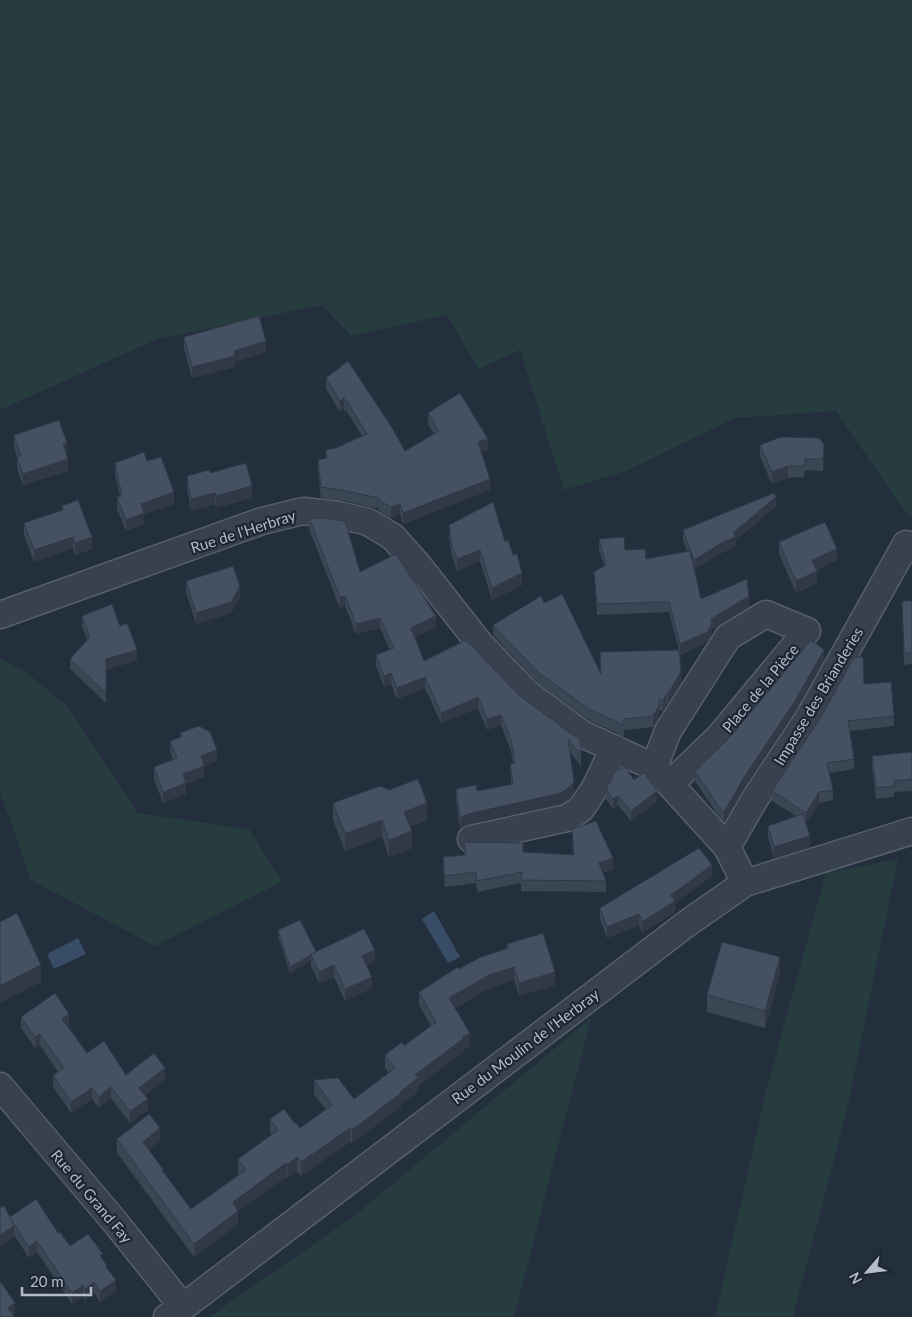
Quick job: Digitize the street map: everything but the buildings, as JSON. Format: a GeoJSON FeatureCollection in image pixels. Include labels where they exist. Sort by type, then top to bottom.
{"type":"FeatureCollection","features":[{"type":"Feature","properties":{"kind":"street","name":"Rue de l'Herbray"},"geometry":{"type":"LineString","coordinates":[[0,615],[262,521],[304,512],[339,515],[368,522],[393,537],[418,564],[480,644],[528,694],[582,734],[614,748],[662,775],[728,847],[745,883]]}},
{"type":"Feature","properties":{"kind":"street","name":"Impasse des Brianderies"},"geometry":{"type":"LineString","coordinates":[[728,847],[756,797],[808,719],[906,544]]}},
{"type":"Feature","properties":{"kind":"street","name":"Place de la Pièce"},"geometry":{"type":"LineString","coordinates":[[766,614],[807,631],[719,737],[662,775],[668,731],[728,637],[766,614]]}},
{"type":"Feature","properties":{"kind":"street"},"geometry":{"type":"LineString","coordinates":[[471,839],[566,818],[574,814],[581,809],[595,788],[614,748]]}},
{"type":"Feature","properties":{"kind":"street","name":"Rue du Moulin de l'Herbray"},"geometry":{"type":"LineString","coordinates":[[175,1312],[689,922],[745,883],[912,831]]}},
{"type":"Feature","properties":{"kind":"street","name":"Rue du Grand Fay"},"geometry":{"type":"LineString","coordinates":[[0,1086],[115,1222],[175,1312]]}},
{"type":"Feature","properties":{"kind":"green space"},"geometry":{"type":"Polygon","coordinates":[[[0,0],[912,0],[912,516],[910,519],[836,411],[735,418],[626,471],[564,490],[520,350],[478,369],[447,315],[351,336],[322,305],[157,339],[0,410],[0,0]]]}},
{"type":"Feature","properties":{"kind":"green space"},"geometry":{"type":"Polygon","coordinates":[[[0,658],[27,673],[67,706],[138,813],[249,829],[282,882],[155,946],[31,880],[0,791],[0,658]]]}},
{"type":"Feature","properties":{"kind":"green space"},"geometry":{"type":"Polygon","coordinates":[[[898,859],[848,1105],[793,1317],[715,1317],[767,1087],[826,873],[898,859]]]}},
{"type":"Feature","properties":{"kind":"green space"},"geometry":{"type":"Polygon","coordinates":[[[591,1018],[514,1317],[209,1317],[353,1217],[591,1018]]]}},
{"type":"Feature","properties":{"kind":"water"},"geometry":{"type":"Polygon","coordinates":[[[434,911],[460,957],[448,963],[422,919],[434,911]]]}},
{"type":"Feature","properties":{"kind":"water"},"geometry":{"type":"Polygon","coordinates":[[[78,938],[86,954],[54,969],[47,954],[78,938]]]}}]}
